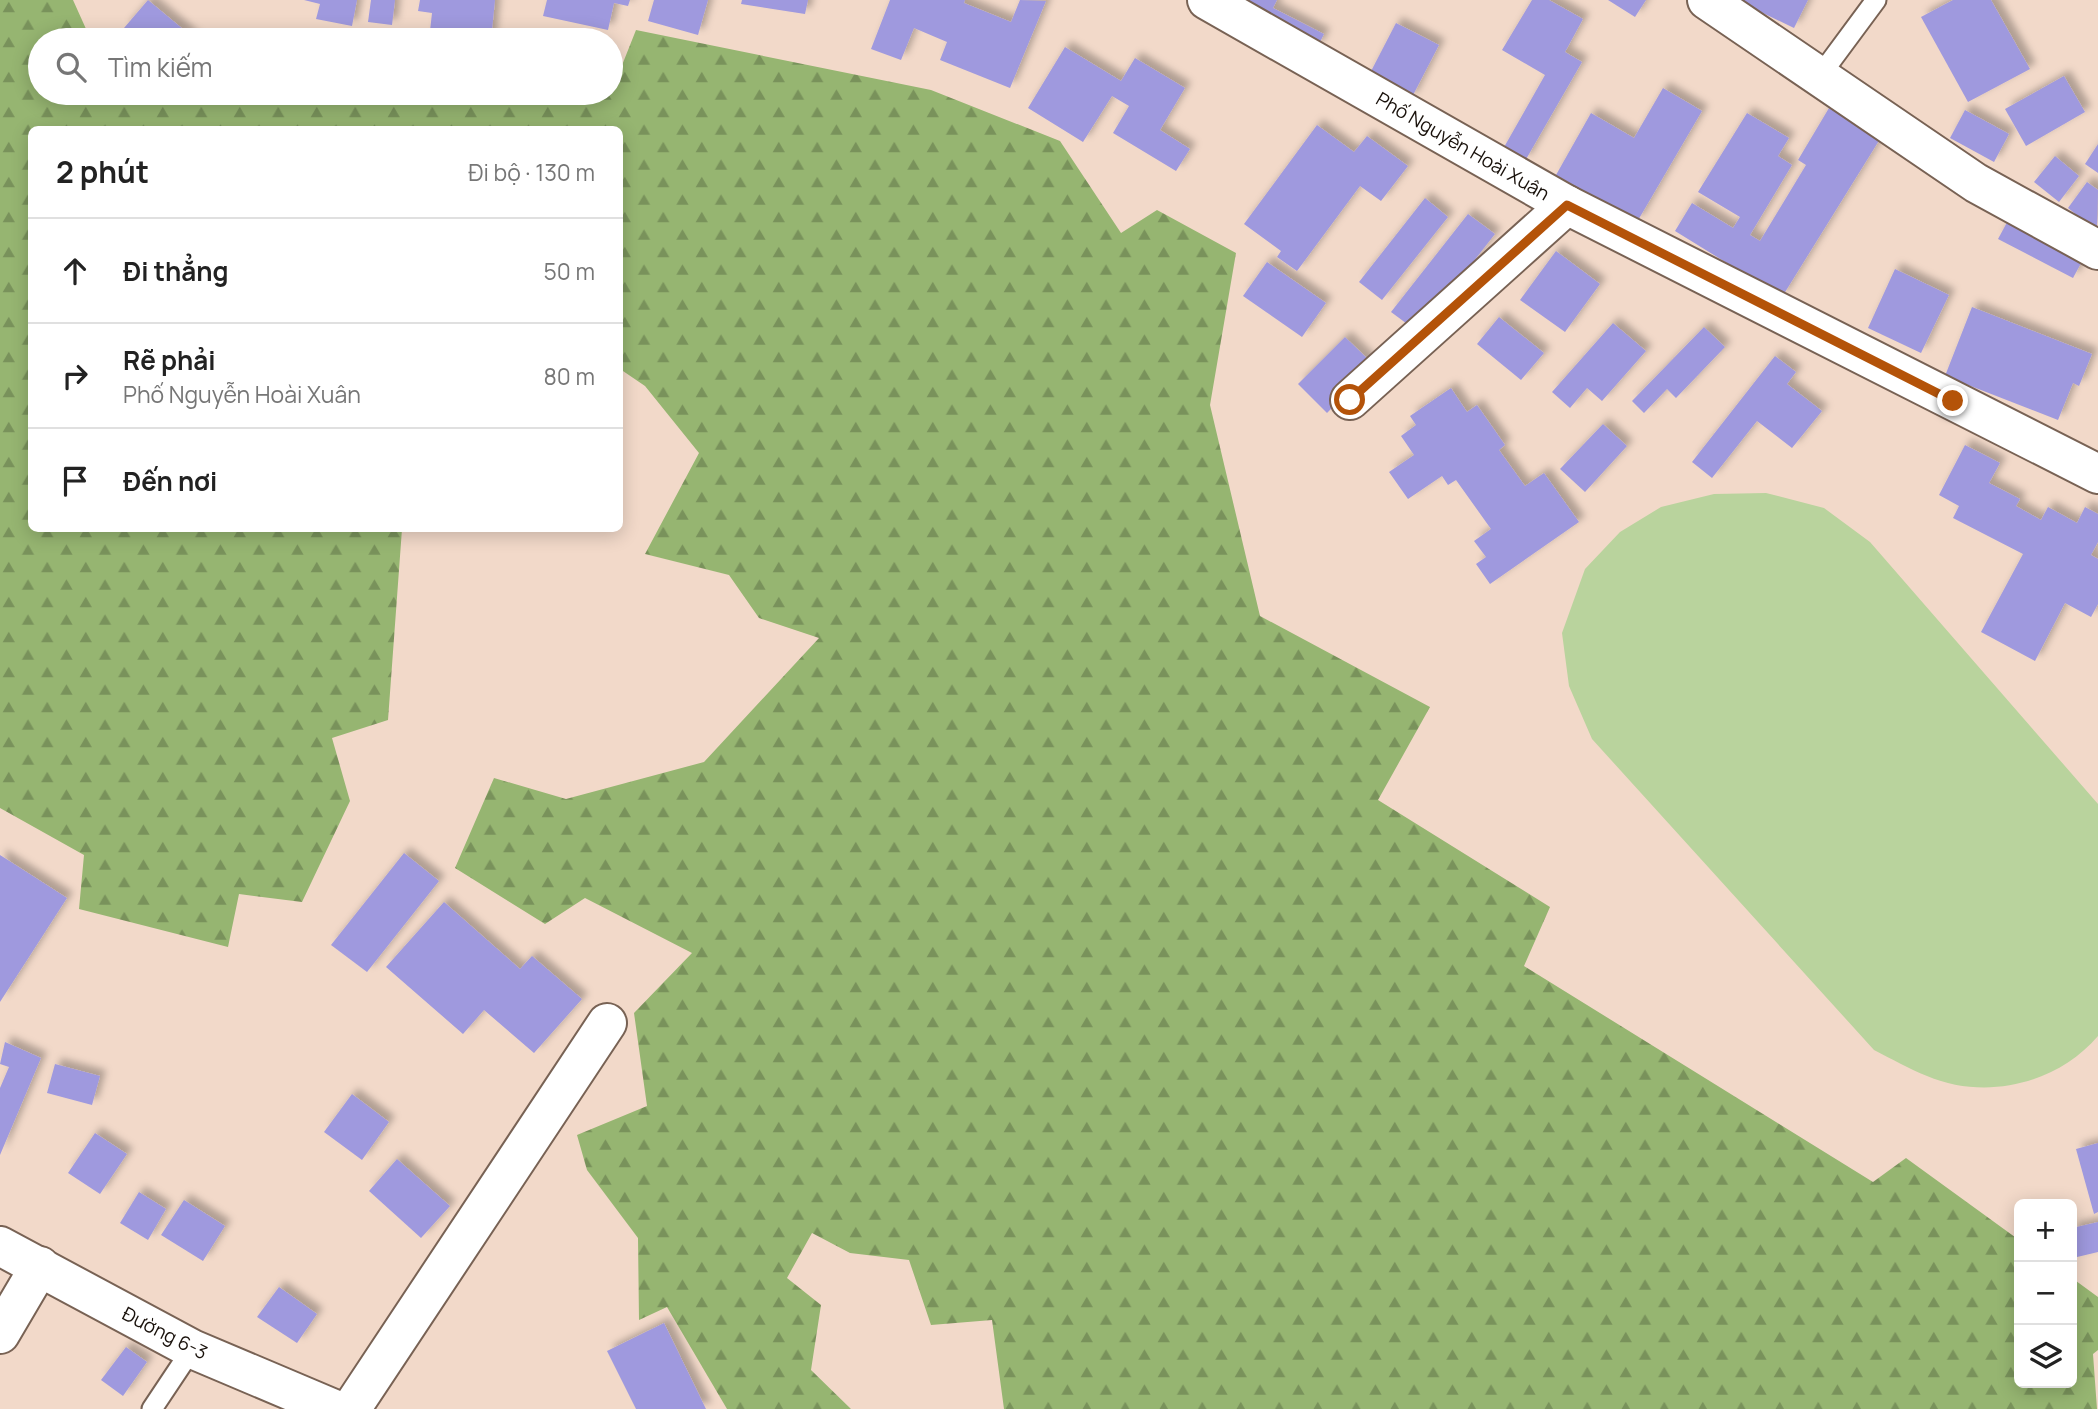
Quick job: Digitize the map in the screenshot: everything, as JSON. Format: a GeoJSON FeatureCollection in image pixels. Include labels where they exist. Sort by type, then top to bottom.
{"type":"FeatureCollection","features":[{"type":"Feature","properties":{"kind":"street","name":"Phố Nguyễn Hoài Xuân"},"geometry":{"type":"LineString","coordinates":[[1207,0],[1567,205],[2098,474]]}},
{"type":"Feature","properties":{"kind":"street"},"geometry":{"type":"LineString","coordinates":[[1707,0],[1976,183],[2098,250]]}},
{"type":"Feature","properties":{"kind":"street"},"geometry":{"type":"LineString","coordinates":[[1350,400],[1567,205]]}},
{"type":"Feature","properties":{"kind":"street"},"geometry":{"type":"LineString","coordinates":[[351,1409],[607,1023]]}},
{"type":"Feature","properties":{"kind":"street","name":"Đường 6-3"},"geometry":{"type":"LineString","coordinates":[[0,1246],[192,1349],[334,1409]]}},
{"type":"Feature","properties":{"kind":"street"},"geometry":{"type":"LineString","coordinates":[[0,1334],[40,1266]]}},
{"type":"Feature","properties":{"kind":"lane"},"geometry":{"type":"LineString","coordinates":[[1819,77],[1876,0]]}},
{"type":"Feature","properties":{"kind":"lane"},"geometry":{"type":"LineString","coordinates":[[152,1409],[192,1349]]}},
{"type":"Feature","properties":{"kind":"green space"},"geometry":{"type":"Polygon","coordinates":[[[0,0],[73,0],[86,28],[28,28],[28,105],[623,105],[623,63],[636,30],[931,90],[1060,141],[1121,233],[1157,210],[1236,253],[1210,405],[1260,616],[1430,707],[1378,800],[1550,907],[1524,966],[1873,1182],[1906,1158],[2014,1236],[2014,1388],[2077,1388],[2077,1282],[2098,1297],[2098,1350],[2093,1354],[2097,1409],[1004,1409],[992,1320],[931,1325],[909,1260],[850,1253],[812,1233],[787,1278],[821,1305],[811,1370],[851,1409],[727,1409],[667,1307],[639,1320],[638,1238],[587,1170],[577,1135],[647,1106],[634,1013],[692,953],[585,898],[545,924],[455,868],[494,778],[566,799],[704,762],[819,638],[759,618],[729,575],[645,554],[699,453],[645,386],[623,371],[623,126],[28,126],[28,532],[402,532],[388,720],[332,738],[350,801],[302,902],[239,894],[228,947],[79,909],[84,855],[0,808],[0,0]]]}},
{"type":"Feature","properties":{"kind":"green space"},"geometry":{"type":"Polygon","coordinates":[[[1766,493],[1824,508],[1870,542],[2098,804],[2098,1036],[2081,1053],[2062,1066],[2019,1083],[1973,1087],[1920,1073],[1874,1050],[1592,739],[1569,686],[1562,633],[1585,569],[1620,532],[1661,507],[1714,494],[1766,493]]]}},
{"type":"Feature","properties":{"kind":"building"},"geometry":{"type":"Polygon","coordinates":[[[148,0],[182,28],[124,28],[148,0]]]}},
{"type":"Feature","properties":{"kind":"building"},"geometry":{"type":"Polygon","coordinates":[[[304,0],[357,0],[352,26],[316,19],[320,4],[304,0]]]}},
{"type":"Feature","properties":{"kind":"building"},"geometry":{"type":"Polygon","coordinates":[[[371,0],[395,0],[392,25],[368,22],[371,0]]]}},
{"type":"Feature","properties":{"kind":"building"},"geometry":{"type":"Polygon","coordinates":[[[420,0],[495,0],[492,28],[430,28],[432,13],[418,11],[420,0]]]}},
{"type":"Feature","properties":{"kind":"building"},"geometry":{"type":"Polygon","coordinates":[[[547,0],[630,0],[628,6],[614,3],[608,28],[543,16],[547,0]]]}},
{"type":"Feature","properties":{"kind":"building"},"geometry":{"type":"Polygon","coordinates":[[[654,0],[708,0],[698,35],[648,21],[654,0]]]}},
{"type":"Feature","properties":{"kind":"building"},"geometry":{"type":"Polygon","coordinates":[[[742,0],[808,0],[805,14],[741,4],[742,0]]]}},
{"type":"Feature","properties":{"kind":"building"},"geometry":{"type":"Polygon","coordinates":[[[890,0],[965,0],[964,3],[1011,22],[1020,0],[1046,1],[1010,88],[940,60],[947,42],[914,28],[901,60],[871,49],[890,0]]]}},
{"type":"Feature","properties":{"kind":"building"},"geometry":{"type":"Polygon","coordinates":[[[1220,0],[1277,0],[1273,8],[1324,34],[1317,48],[1220,0]]]}},
{"type":"Feature","properties":{"kind":"building"},"geometry":{"type":"Polygon","coordinates":[[[1532,0],[1549,0],[1583,19],[1565,52],[1582,62],[1525,161],[1503,149],[1545,75],[1502,50],[1532,0]]]}},
{"type":"Feature","properties":{"kind":"building"},"geometry":{"type":"Polygon","coordinates":[[[1608,0],[1646,0],[1635,17],[1608,0]]]}},
{"type":"Feature","properties":{"kind":"building"},"geometry":{"type":"Polygon","coordinates":[[[1736,0],[1808,0],[1794,28],[1736,0]]]}},
{"type":"Feature","properties":{"kind":"building"},"geometry":{"type":"Polygon","coordinates":[[[1953,0],[1991,0],[2030,69],[1968,102],[1921,17],[1953,0]]]}},
{"type":"Feature","properties":{"kind":"building"},"geometry":{"type":"Polygon","coordinates":[[[1396,23],[1439,45],[1411,99],[1368,77],[1396,23]]]}},
{"type":"Feature","properties":{"kind":"building"},"geometry":{"type":"Polygon","coordinates":[[[1065,47],[1121,81],[1135,58],[1185,88],[1160,130],[1190,149],[1176,171],[1113,133],[1129,106],[1112,96],[1083,142],[1028,108],[1065,47]]]}},
{"type":"Feature","properties":{"kind":"building"},"geometry":{"type":"Polygon","coordinates":[[[2064,76],[2085,112],[2026,146],[2005,109],[2064,76]]]}},
{"type":"Feature","properties":{"kind":"building"},"geometry":{"type":"Polygon","coordinates":[[[1663,88],[1702,111],[1637,222],[1556,175],[1591,113],[1634,138],[1663,88]]]}},
{"type":"Feature","properties":{"kind":"building"},"geometry":{"type":"Polygon","coordinates":[[[1829,108],[1880,139],[1782,297],[1675,231],[1692,203],[1733,228],[1740,217],[1698,192],[1747,113],[1789,138],[1778,156],[1792,165],[1750,235],[1760,241],[1806,165],[1798,160],[1829,108]]]}},
{"type":"Feature","properties":{"kind":"building"},"geometry":{"type":"Polygon","coordinates":[[[1965,110],[2009,134],[1994,162],[1950,138],[1965,110]]]}},
{"type":"Feature","properties":{"kind":"building"},"geometry":{"type":"Polygon","coordinates":[[[1317,125],[1354,152],[1367,136],[1408,166],[1381,201],[1360,186],[1297,271],[1277,257],[1281,251],[1244,224],[1317,125]]]}},
{"type":"Feature","properties":{"kind":"building"},"geometry":{"type":"Polygon","coordinates":[[[2098,144],[2098,173],[2085,164],[2098,144]]]}},
{"type":"Feature","properties":{"kind":"building"},"geometry":{"type":"Polygon","coordinates":[[[2055,156],[2079,176],[2059,202],[2034,182],[2055,156]]]}},
{"type":"Feature","properties":{"kind":"building"},"geometry":{"type":"Polygon","coordinates":[[[2087,182],[2098,190],[2097,231],[2068,208],[2087,182]]]}},
{"type":"Feature","properties":{"kind":"building"},"geometry":{"type":"Polygon","coordinates":[[[1425,198],[1448,217],[1382,300],[1359,282],[1425,198]]]}},
{"type":"Feature","properties":{"kind":"building"},"geometry":{"type":"Polygon","coordinates":[[[1468,214],[1495,234],[1418,332],[1391,312],[1468,214]]]}},
{"type":"Feature","properties":{"kind":"building"},"geometry":{"type":"Polygon","coordinates":[[[2011,215],[2086,254],[2073,278],[1998,239],[2011,215]]]}},
{"type":"Feature","properties":{"kind":"building"},"geometry":{"type":"Polygon","coordinates":[[[1556,251],[1600,284],[1565,332],[1520,300],[1556,251]]]}},
{"type":"Feature","properties":{"kind":"building"},"geometry":{"type":"Polygon","coordinates":[[[1267,262],[1326,303],[1302,337],[1243,296],[1267,262]]]}},
{"type":"Feature","properties":{"kind":"building"},"geometry":{"type":"Polygon","coordinates":[[[1895,269],[1949,295],[1921,353],[1868,328],[1895,269]]]}},
{"type":"Feature","properties":{"kind":"building"},"geometry":{"type":"Polygon","coordinates":[[[1972,307],[2092,354],[2079,386],[2073,383],[2058,420],[1945,376],[1972,307]]]}},
{"type":"Feature","properties":{"kind":"building"},"geometry":{"type":"Polygon","coordinates":[[[1499,317],[1544,353],[1521,380],[1477,344],[1499,317]]]}},
{"type":"Feature","properties":{"kind":"building"},"geometry":{"type":"Polygon","coordinates":[[[1613,323],[1646,351],[1602,401],[1587,388],[1570,408],[1552,392],[1613,323]]]}},
{"type":"Feature","properties":{"kind":"building"},"geometry":{"type":"Polygon","coordinates":[[[1704,327],[1725,347],[1676,398],[1667,389],[1644,413],[1632,401],[1704,327]]]}},
{"type":"Feature","properties":{"kind":"building"},"geometry":{"type":"Polygon","coordinates":[[[1345,337],[1374,365],[1327,413],[1298,384],[1345,337]]]}},
{"type":"Feature","properties":{"kind":"building"},"geometry":{"type":"Polygon","coordinates":[[[1775,356],[1796,372],[1787,384],[1822,411],[1792,448],[1757,421],[1712,478],[1692,462],[1775,356]]]}},
{"type":"Feature","properties":{"kind":"building"},"geometry":{"type":"Polygon","coordinates":[[[1451,388],[1467,412],[1477,405],[1505,445],[1499,450],[1525,486],[1544,473],[1579,522],[1490,584],[1476,564],[1486,557],[1474,541],[1491,529],[1456,480],[1448,485],[1442,476],[1408,499],[1389,472],[1414,455],[1401,436],[1416,425],[1410,416],[1451,388]]]}},
{"type":"Feature","properties":{"kind":"building"},"geometry":{"type":"Polygon","coordinates":[[[1603,424],[1627,446],[1585,492],[1560,469],[1603,424]]]}},
{"type":"Feature","properties":{"kind":"building"},"geometry":{"type":"Polygon","coordinates":[[[1965,445],[2000,463],[1989,483],[2020,499],[2016,506],[2041,520],[2048,507],[2077,523],[2085,507],[2098,514],[2098,542],[2091,555],[2098,559],[2098,604],[2091,617],[2065,603],[2035,661],[1981,632],[2023,554],[1953,518],[1959,506],[1939,495],[1965,445]]]}},
{"type":"Feature","properties":{"kind":"building"},"geometry":{"type":"Polygon","coordinates":[[[404,853],[439,881],[367,972],[331,945],[404,853]]]}},
{"type":"Feature","properties":{"kind":"building"},"geometry":{"type":"Polygon","coordinates":[[[0,855],[67,898],[0,1002],[0,855]]]}},
{"type":"Feature","properties":{"kind":"building"},"geometry":{"type":"Polygon","coordinates":[[[444,902],[520,969],[532,956],[582,999],[534,1053],[484,1010],[463,1034],[386,967],[444,902]]]}},
{"type":"Feature","properties":{"kind":"building"},"geometry":{"type":"Polygon","coordinates":[[[5,1042],[41,1058],[0,1155],[0,1088],[9,1067],[0,1064],[5,1042]]]}},
{"type":"Feature","properties":{"kind":"building"},"geometry":{"type":"Polygon","coordinates":[[[55,1064],[100,1076],[92,1105],[47,1093],[55,1064]]]}},
{"type":"Feature","properties":{"kind":"building"},"geometry":{"type":"Polygon","coordinates":[[[352,1094],[389,1122],[362,1160],[324,1132],[352,1094]]]}},
{"type":"Feature","properties":{"kind":"building"},"geometry":{"type":"Polygon","coordinates":[[[95,1133],[127,1154],[100,1194],[68,1173],[95,1133]]]}},
{"type":"Feature","properties":{"kind":"building"},"geometry":{"type":"Polygon","coordinates":[[[2098,1143],[2098,1212],[2094,1214],[2076,1149],[2098,1143]]]}},
{"type":"Feature","properties":{"kind":"building"},"geometry":{"type":"Polygon","coordinates":[[[397,1159],[450,1206],[421,1238],[369,1191],[397,1159]]]}},
{"type":"Feature","properties":{"kind":"building"},"geometry":{"type":"Polygon","coordinates":[[[139,1192],[166,1209],[148,1240],[120,1223],[139,1192]]]}},
{"type":"Feature","properties":{"kind":"building"},"geometry":{"type":"Polygon","coordinates":[[[184,1200],[225,1226],[203,1261],[161,1235],[184,1200]]]}},
{"type":"Feature","properties":{"kind":"building"},"geometry":{"type":"Polygon","coordinates":[[[2098,1222],[2098,1252],[2077,1257],[2077,1227],[2098,1222]]]}},
{"type":"Feature","properties":{"kind":"building"},"geometry":{"type":"Polygon","coordinates":[[[279,1287],[317,1314],[297,1343],[257,1317],[279,1287]]]}},
{"type":"Feature","properties":{"kind":"building"},"geometry":{"type":"Polygon","coordinates":[[[664,1323],[706,1409],[636,1409],[607,1351],[664,1323]]]}},
{"type":"Feature","properties":{"kind":"building"},"geometry":{"type":"Polygon","coordinates":[[[126,1347],[147,1362],[123,1396],[101,1380],[126,1347]]]}},
{"type":"Feature","properties":{"kind":"route"},"geometry":{"type":"LineString","coordinates":[[1350,400],[1567,205],[1953,401]]}}]}
